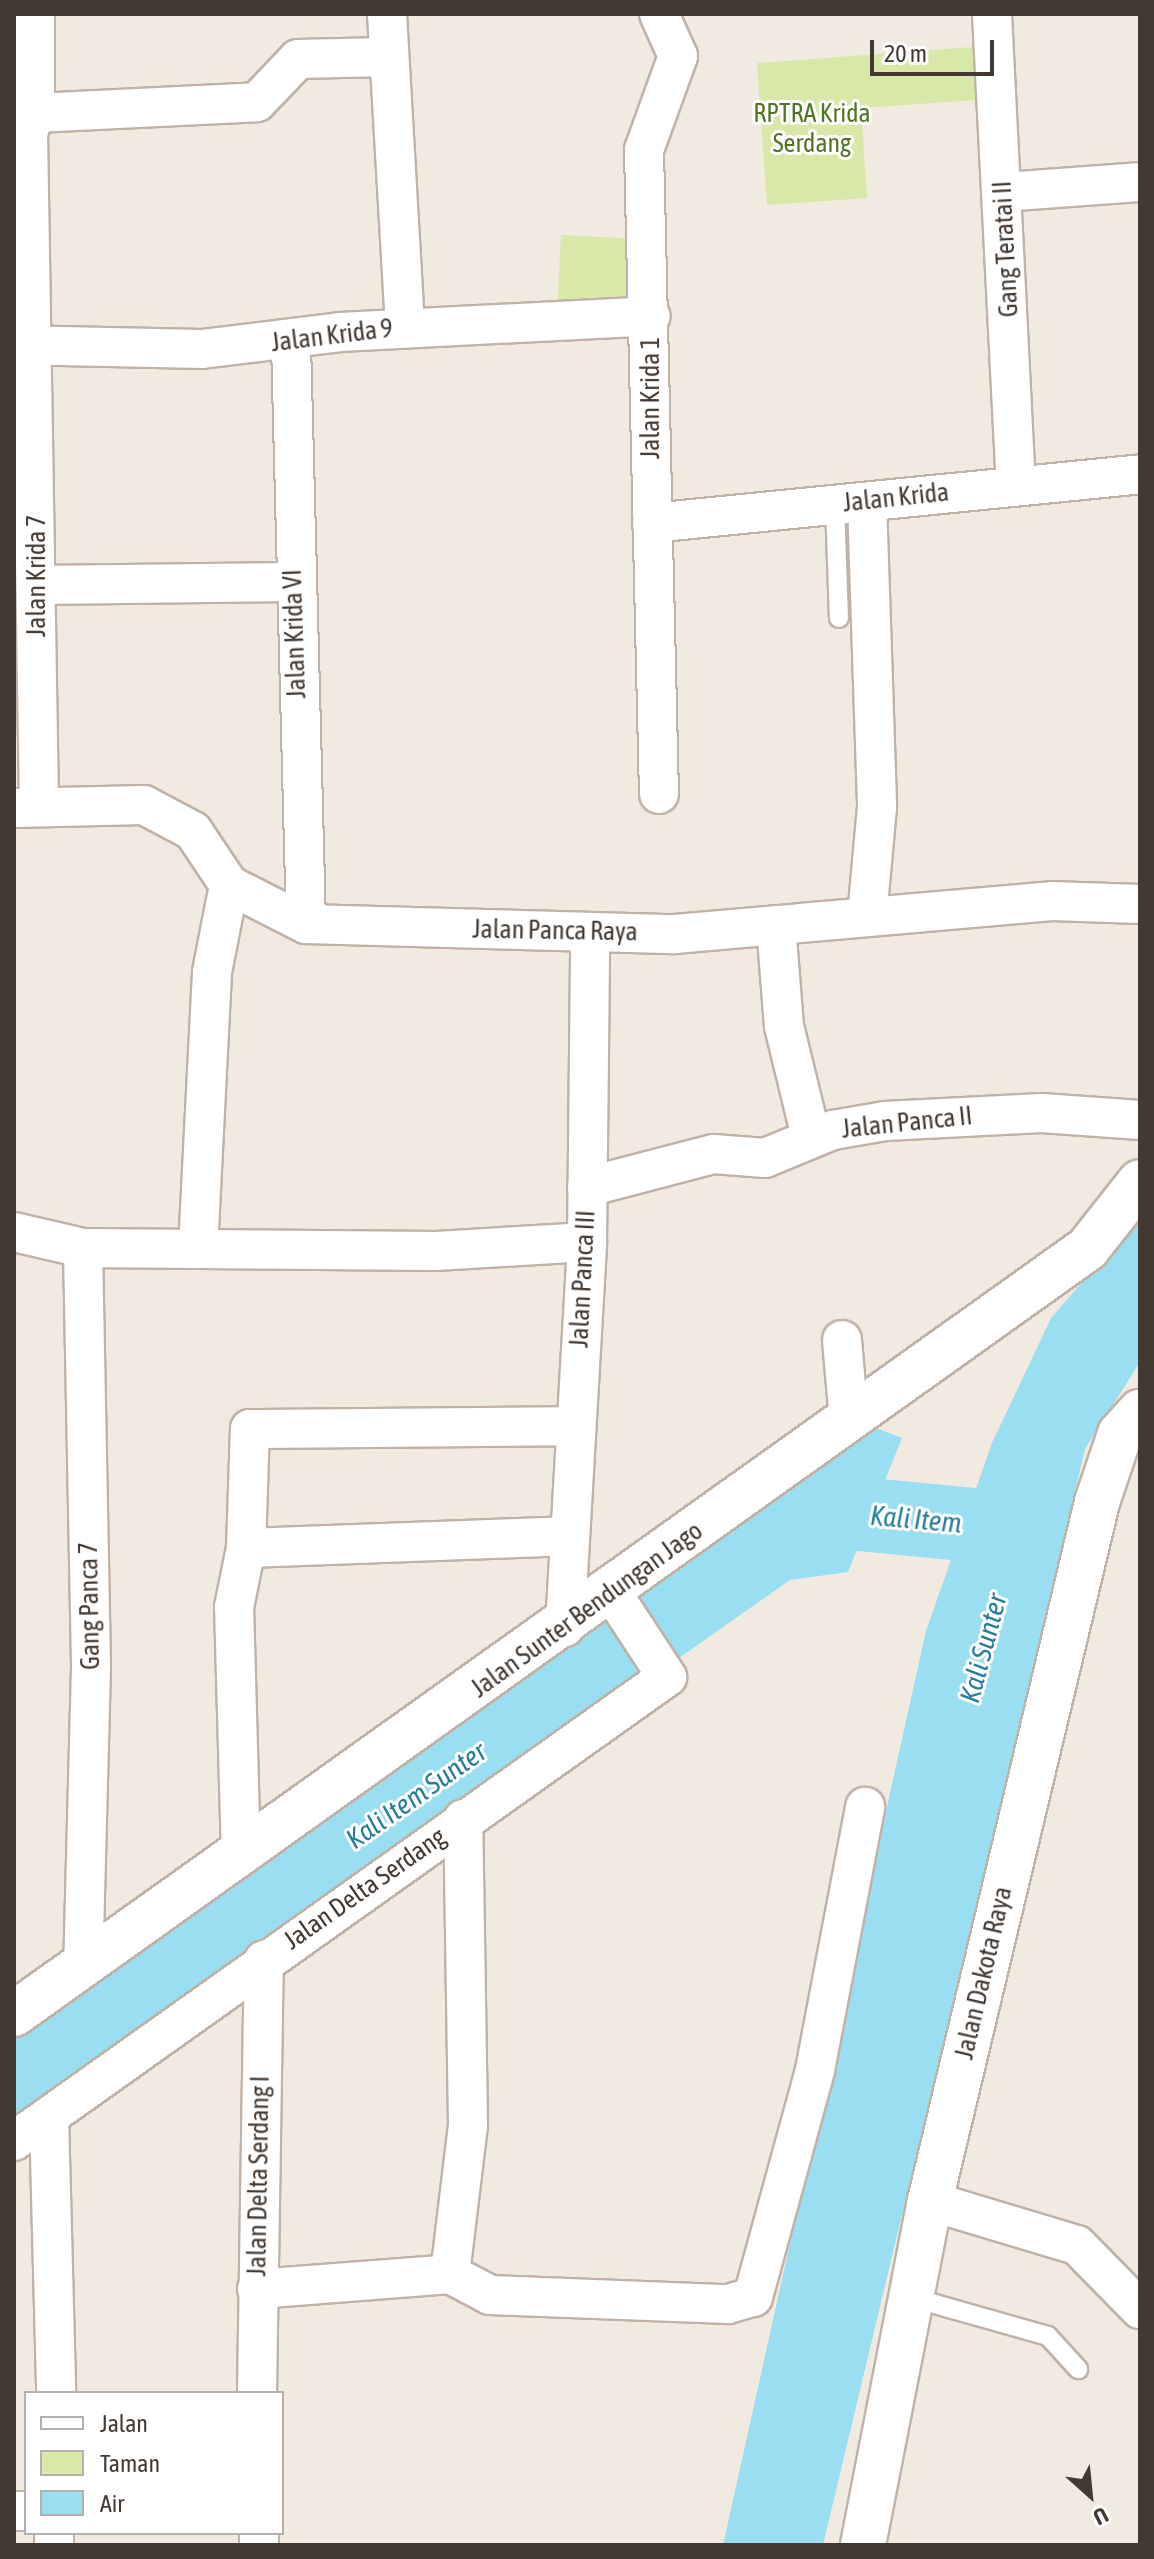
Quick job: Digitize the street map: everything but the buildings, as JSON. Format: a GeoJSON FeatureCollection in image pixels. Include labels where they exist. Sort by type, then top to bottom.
{"type":"FeatureCollection","features":[{"type":"Feature","properties":{"kind":"street","name":"Jalan Krida 7"},"geometry":{"type":"LineString","coordinates":[[26,807],[37,585],[25,529],[26,127],[35,14]]}},
{"type":"Feature","properties":{"kind":"street"},"geometry":{"type":"LineString","coordinates":[[387,14],[386,57],[405,328]]}},
{"type":"Feature","properties":{"kind":"street","name":"Jalan Krida 1"},"geometry":{"type":"LineString","coordinates":[[659,14],[678,56],[677,75],[644,150],[651,316],[652,523],[659,794]]}},
{"type":"Feature","properties":{"kind":"street","name":"Gang Teratai II"},"geometry":{"type":"LineString","coordinates":[[992,14],[1004,192],[1016,485]]}},
{"type":"Feature","properties":{"kind":"street"},"geometry":{"type":"LineString","coordinates":[[26,127],[257,102],[298,59],[386,57]]}},
{"type":"Feature","properties":{"kind":"street"},"geometry":{"type":"LineString","coordinates":[[1004,192],[1140,182]]}},
{"type":"Feature","properties":{"kind":"street","name":"Jalan Krida 9"},"geometry":{"type":"LineString","coordinates":[[25,346],[291,343],[405,328],[651,316]]}},
{"type":"Feature","properties":{"kind":"street","name":"Jalan Krida VI"},"geometry":{"type":"LineString","coordinates":[[291,343],[293,582],[306,924]]}},
{"type":"Feature","properties":{"kind":"street","name":"Jalan Krida"},"geometry":{"type":"LineString","coordinates":[[652,523],[1140,474]]}},
{"type":"Feature","properties":{"kind":"street"},"geometry":{"type":"LineString","coordinates":[[851,504],[877,807],[867,917]]}},
{"type":"Feature","properties":{"kind":"street"},"geometry":{"type":"LineString","coordinates":[[37,585],[293,582]]}},
{"type":"Feature","properties":{"kind":"street","name":"Jalan Panca Raya"},"geometry":{"type":"LineString","coordinates":[[26,807],[144,805],[193,831],[229,885],[306,924],[590,932],[776,925],[1052,901],[1140,904]]}},
{"type":"Feature","properties":{"kind":"street"},"geometry":{"type":"LineString","coordinates":[[198,1249],[212,972],[229,885]]}},
{"type":"Feature","properties":{"kind":"street"},"geometry":{"type":"LineString","coordinates":[[776,925],[784,1026],[811,1137]]}},
{"type":"Feature","properties":{"kind":"street","name":"Jalan Panca III"},"geometry":{"type":"LineString","coordinates":[[565,1627],[567,1536],[587,1242],[590,932]]}},
{"type":"Feature","properties":{"kind":"street","name":"Jalan Panca II"},"geometry":{"type":"LineString","coordinates":[[587,1187],[714,1154],[765,1158],[811,1137],[927,1116],[1140,1120]]}},
{"type":"Feature","properties":{"kind":"street","name":"Jalan Sunter Bendungan Jago"},"geometry":{"type":"LineString","coordinates":[[14,2014],[565,1627],[615,1597],[849,1420],[1087,1249],[1140,1182]]}},
{"type":"Feature","properties":{"kind":"street"},"geometry":{"type":"LineString","coordinates":[[14,1232],[83,1248],[436,1251],[587,1242]]}},
{"type":"Feature","properties":{"kind":"street","name":"Gang Panca 7"},"geometry":{"type":"LineString","coordinates":[[83,1248],[91,1667],[83,1965]]}},
{"type":"Feature","properties":{"kind":"street"},"geometry":{"type":"LineString","coordinates":[[842,1340],[849,1420]]}},
{"type":"Feature","properties":{"kind":"street","name":"Jalan Dakota Raya"},"geometry":{"type":"LineString","coordinates":[[863,2545],[930,2201],[1097,1502],[1120,1434],[1140,1412]]}},
{"type":"Feature","properties":{"kind":"street"},"geometry":{"type":"LineString","coordinates":[[241,1856],[234,1607],[246,1548],[250,1429],[574,1426]]}},
{"type":"Feature","properties":{"kind":"street"},"geometry":{"type":"LineString","coordinates":[[246,1548],[567,1536]]}},
{"type":"Feature","properties":{"kind":"street"},"geometry":{"type":"LineString","coordinates":[[463,1819],[665,1674],[615,1597]]}},
{"type":"Feature","properties":{"kind":"street"},"geometry":{"type":"LineString","coordinates":[[257,2289],[450,2274],[490,2295],[728,2304],[757,2292],[817,2059],[865,1807]]}},
{"type":"Feature","properties":{"kind":"street","name":"Jalan Delta Serdang"},"geometry":{"type":"LineString","coordinates":[[14,2141],[463,1819]]}},
{"type":"Feature","properties":{"kind":"street","name":"Jalan Delta Serdang"},"geometry":{"type":"LineString","coordinates":[[450,2274],[468,2125],[463,1819]]}},
{"type":"Feature","properties":{"kind":"street","name":"Jalan Delta Serdang I"},"geometry":{"type":"LineString","coordinates":[[257,2391],[264,1960]]}},
{"type":"Feature","properties":{"kind":"street"},"geometry":{"type":"LineString","coordinates":[[49,2117],[56,2391]]}},
{"type":"Feature","properties":{"kind":"street"},"geometry":{"type":"LineString","coordinates":[[930,2201],[1077,2245],[1140,2309]]}},
{"type":"Feature","properties":{"kind":"lane"},"geometry":{"type":"LineString","coordinates":[[839,618],[851,504]]}},
{"type":"Feature","properties":{"kind":"lane"},"geometry":{"type":"LineString","coordinates":[[910,2297],[1048,2336],[1078,2369]]}},
{"type":"Feature","properties":{"kind":"green space","name":"RPTRA Krida Serdang"},"geometry":{"type":"Polygon","coordinates":[[[986,46],[990,99],[861,108],[867,198],[767,205],[757,63],[986,46]]]}},
{"type":"Feature","properties":{"kind":"green space"},"geometry":{"type":"Polygon","coordinates":[[[561,235],[629,239],[625,304],[558,301],[561,235]]]}},
{"type":"Feature","properties":{"kind":"water","name":"Kali Sunter"},"geometry":{"type":"Polygon","coordinates":[[[1140,1216],[1140,1362],[1085,1449],[823,2545],[723,2545],[926,1631],[992,1443],[1051,1318],[1140,1216]]]}},
{"type":"Feature","properties":{"kind":"water","name":"Kali Item Sunter"},"geometry":{"type":"Polygon","coordinates":[[[876,1428],[902,1438],[848,1572],[790,1580],[14,2125],[14,2039],[876,1428]]]}},
{"type":"Feature","properties":{"kind":"waterway","name":"Kali Item"},"geometry":{"type":"LineString","coordinates":[[780,1538],[818,1510],[1014,1529]]}}]}
